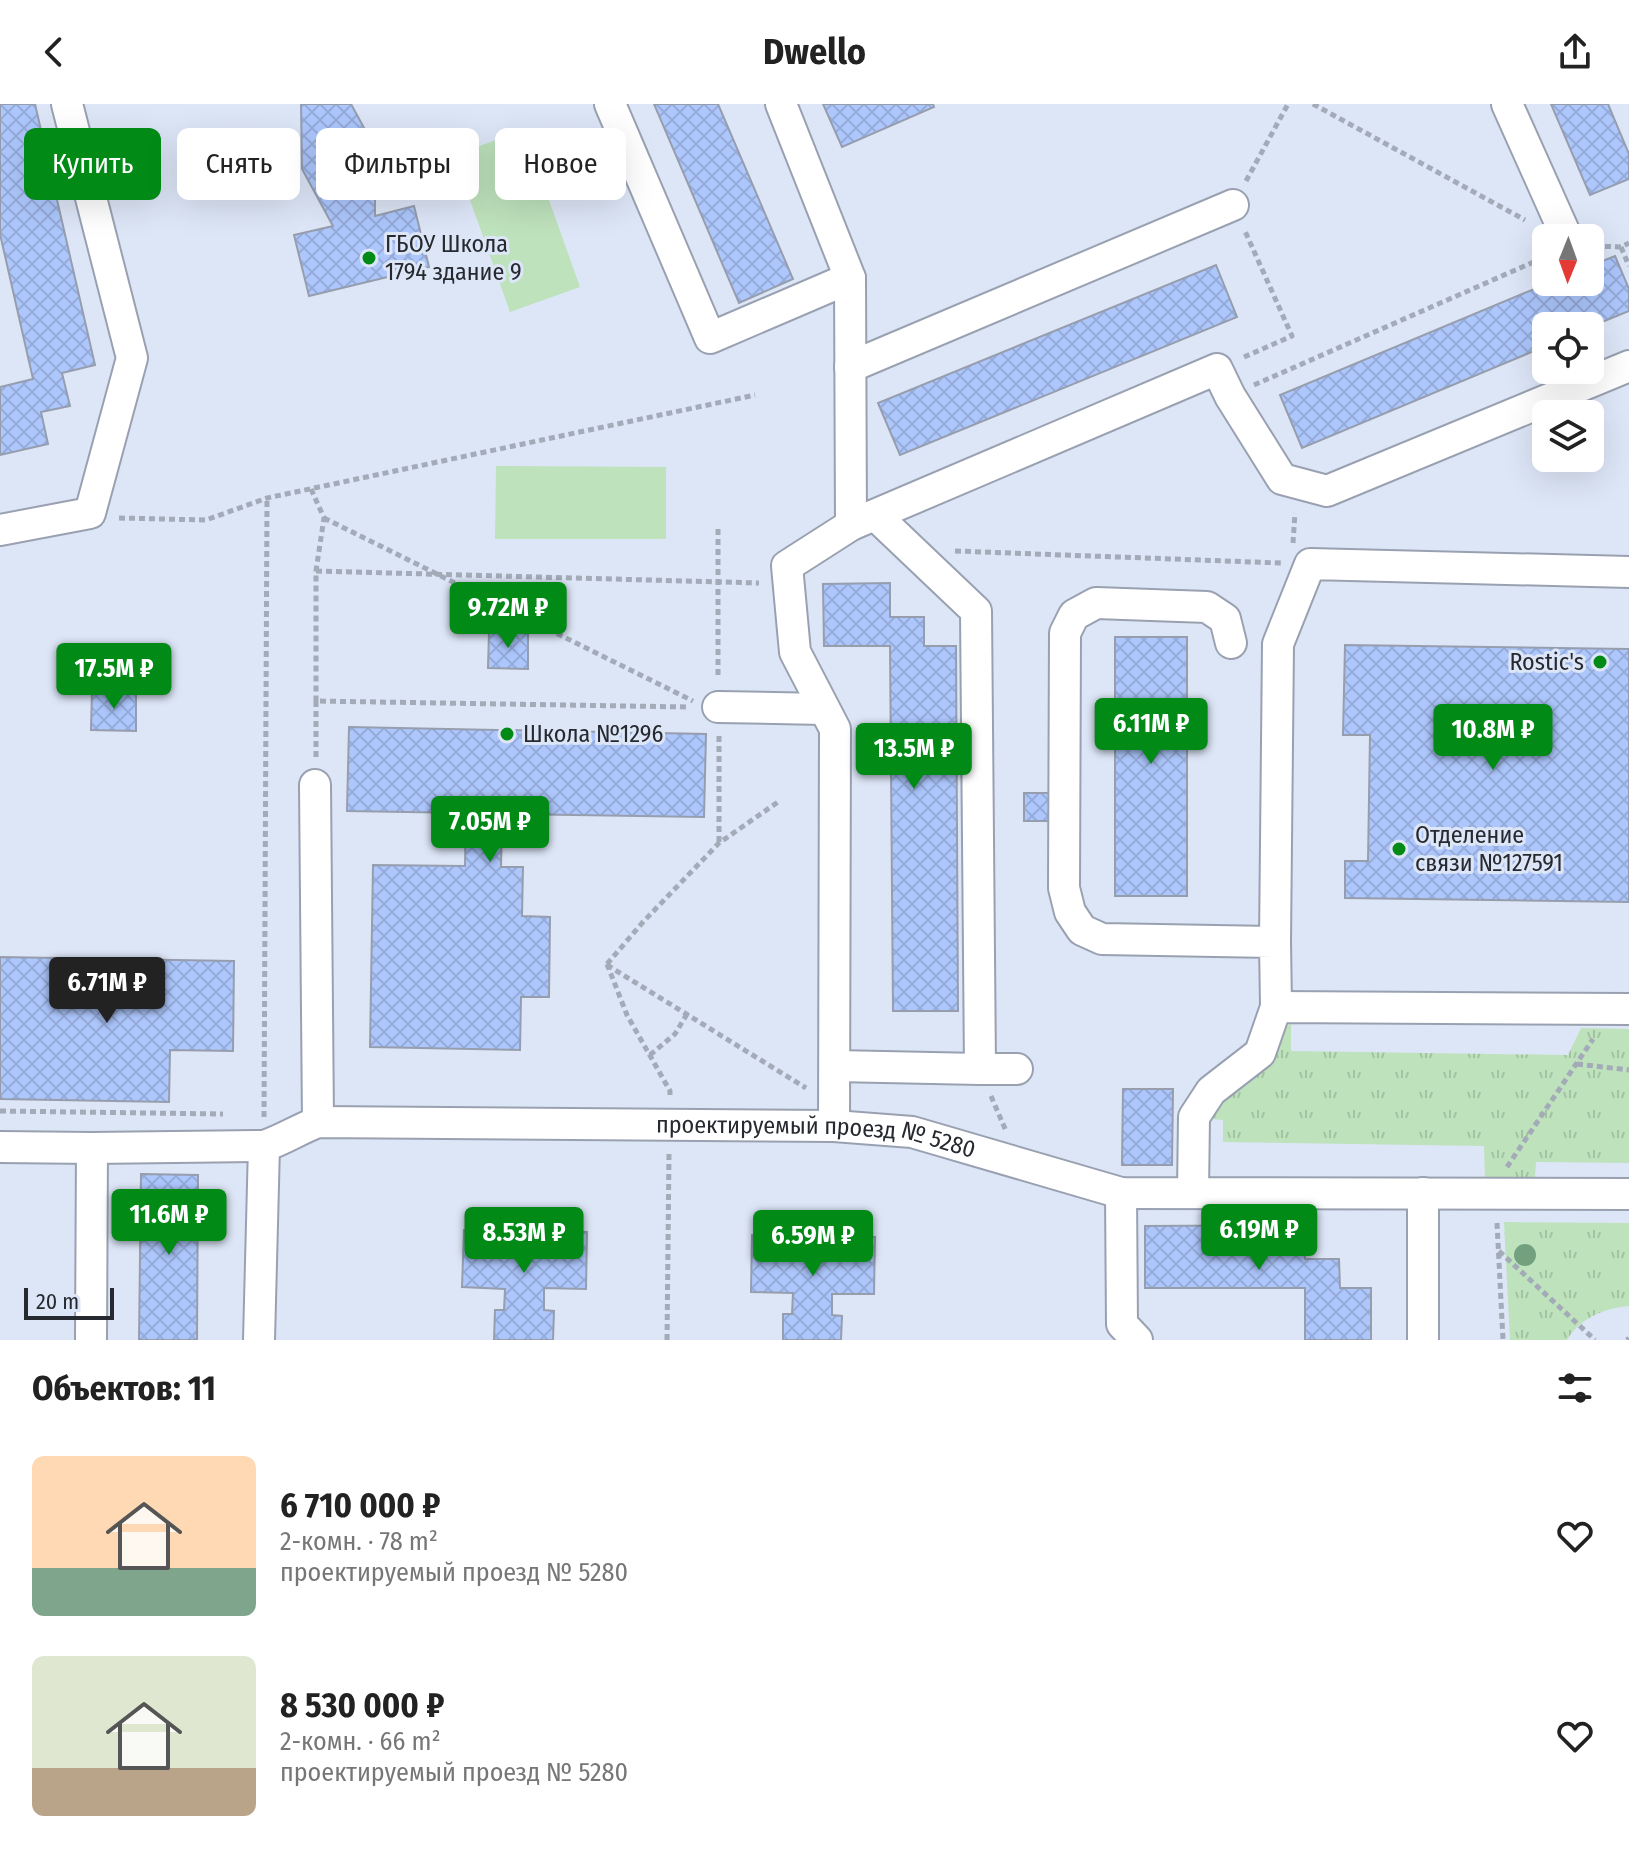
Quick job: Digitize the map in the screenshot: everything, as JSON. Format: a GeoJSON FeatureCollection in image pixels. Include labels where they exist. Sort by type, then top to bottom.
{"type":"FeatureCollection","features":[{"type":"Feature","properties":{"kind":"street"},"geometry":{"type":"LineString","coordinates":[[0,530],[90,513],[132,358],[67,104]]}},
{"type":"Feature","properties":{"kind":"street"},"geometry":{"type":"LineString","coordinates":[[610,104],[710,338],[850,278]]}},
{"type":"Feature","properties":{"kind":"street"},"geometry":{"type":"LineString","coordinates":[[781,104],[850,278],[850,367],[863,520]]}},
{"type":"Feature","properties":{"kind":"street"},"geometry":{"type":"LineString","coordinates":[[1507,104],[1561,224]]}},
{"type":"Feature","properties":{"kind":"street"},"geometry":{"type":"LineString","coordinates":[[850,367],[1233,205]]}},
{"type":"Feature","properties":{"kind":"street"},"geometry":{"type":"LineString","coordinates":[[834,1116],[835,729],[795,652],[787,566],[863,520],[1224,382],[1282,479],[1327,491],[1629,366]]}},
{"type":"Feature","properties":{"kind":"street"},"geometry":{"type":"LineString","coordinates":[[863,520],[911,549],[976,611],[980,1069]]}},
{"type":"Feature","properties":{"kind":"street"},"geometry":{"type":"LineString","coordinates":[[1193,1191],[1194,1117],[1211,1091],[1260,1053],[1276,1007],[1278,644],[1300,564],[1629,572]]}},
{"type":"Feature","properties":{"kind":"street"},"geometry":{"type":"LineString","coordinates":[[1231,643],[1225,619],[1207,607],[1096,603],[1074,615],[1065,633],[1064,888],[1070,912],[1082,930],[1102,939],[1275,942]]}},
{"type":"Feature","properties":{"kind":"street"},"geometry":{"type":"LineString","coordinates":[[718,707],[824,709]]}},
{"type":"Feature","properties":{"kind":"street"},"geometry":{"type":"LineString","coordinates":[[315,785],[318,1122]]}},
{"type":"Feature","properties":{"kind":"street"},"geometry":{"type":"LineString","coordinates":[[1276,1007],[1629,1009]]}},
{"type":"Feature","properties":{"kind":"street"},"geometry":{"type":"LineString","coordinates":[[835,1066],[1017,1069]]}},
{"type":"Feature","properties":{"kind":"street","name":"проектируемый проезд № 5280"},"geometry":{"type":"LineString","coordinates":[[0,1147],[264,1146],[318,1122],[670,1125],[834,1116],[912,1132],[1121,1193],[1629,1194]]}},
{"type":"Feature","properties":{"kind":"street"},"geometry":{"type":"LineString","coordinates":[[259,1340],[264,1146]]}},
{"type":"Feature","properties":{"kind":"street"},"geometry":{"type":"LineString","coordinates":[[91,1340],[92,1148]]}},
{"type":"Feature","properties":{"kind":"street"},"geometry":{"type":"LineString","coordinates":[[1121,1193],[1122,1324],[1137,1340]]}},
{"type":"Feature","properties":{"kind":"street"},"geometry":{"type":"LineString","coordinates":[[1423,1193],[1423,1340]]}},
{"type":"Feature","properties":{"kind":"path"},"geometry":{"type":"LineString","coordinates":[[1224,382],[1292,336],[1233,205],[1288,104]]}},
{"type":"Feature","properties":{"kind":"path"},"geometry":{"type":"LineString","coordinates":[[1313,104],[1530,223]]}},
{"type":"Feature","properties":{"kind":"path"},"geometry":{"type":"LineString","coordinates":[[1604,246],[1621,247],[1629,243]]}},
{"type":"Feature","properties":{"kind":"path"},"geometry":{"type":"LineString","coordinates":[[1621,247],[1629,266]]}},
{"type":"Feature","properties":{"kind":"path"},"geometry":{"type":"LineString","coordinates":[[1224,382],[1532,261]]}},
{"type":"Feature","properties":{"kind":"path"},"geometry":{"type":"LineString","coordinates":[[90,513],[113,518],[206,520],[267,498],[755,395]]}},
{"type":"Feature","properties":{"kind":"path"},"geometry":{"type":"LineString","coordinates":[[911,549],[1300,564],[1297,483]]}},
{"type":"Feature","properties":{"kind":"path"},"geometry":{"type":"LineString","coordinates":[[311,489],[324,518],[316,571],[315,785]]}},
{"type":"Feature","properties":{"kind":"path"},"geometry":{"type":"LineString","coordinates":[[264,1146],[267,498]]}},
{"type":"Feature","properties":{"kind":"path"},"geometry":{"type":"LineString","coordinates":[[316,701],[705,707],[324,518]]}},
{"type":"Feature","properties":{"kind":"path"},"geometry":{"type":"LineString","coordinates":[[316,571],[789,584]]}},
{"type":"Feature","properties":{"kind":"path"},"geometry":{"type":"LineString","coordinates":[[607,964],[719,843],[778,802]]}},
{"type":"Feature","properties":{"kind":"path"},"geometry":{"type":"LineString","coordinates":[[607,964],[723,1038],[834,1116]]}},
{"type":"Feature","properties":{"kind":"path"},"geometry":{"type":"LineString","coordinates":[[607,964],[627,1015],[670,1091],[667,1340]]}},
{"type":"Feature","properties":{"kind":"path"},"geometry":{"type":"LineString","coordinates":[[650,1055],[675,1034],[687,1014]]}},
{"type":"Feature","properties":{"kind":"path"},"geometry":{"type":"LineString","coordinates":[[1577,1064],[1629,1070]]}},
{"type":"Feature","properties":{"kind":"path"},"geometry":{"type":"LineString","coordinates":[[980,1069],[1020,1164]]}},
{"type":"Feature","properties":{"kind":"path"},"geometry":{"type":"LineString","coordinates":[[0,1111],[233,1114]]}},
{"type":"Feature","properties":{"kind":"path"},"geometry":{"type":"LineString","coordinates":[[1498,1250],[1595,1340]]}},
{"type":"Feature","properties":{"kind":"green space"},"geometry":{"type":"Polygon","coordinates":[[[495,140],[495,200],[549,200],[580,287],[510,312],[470,200],[479,200],[479,146],[495,140]]]}},
{"type":"Feature","properties":{"kind":"green space"},"geometry":{"type":"Polygon","coordinates":[[[496,466],[666,467],[666,539],[495,539],[496,466]]]}},
{"type":"Feature","properties":{"kind":"green space"},"geometry":{"type":"Polygon","coordinates":[[[1291,1023],[1291,1051],[1568,1055],[1581,1028],[1629,1029],[1629,1163],[1536,1162],[1535,1179],[1485,1179],[1484,1146],[1223,1142],[1223,1120],[1210,1119],[1210,1107],[1245,1085],[1268,1065],[1282,1032],[1291,1023]]]}},
{"type":"Feature","properties":{"kind":"green space"},"geometry":{"type":"Polygon","coordinates":[[[1504,1222],[1629,1223],[1629,1306],[1594,1316],[1572,1332],[1567,1340],[1510,1340],[1504,1222]]]}},
{"type":"Feature","properties":{"kind":"building"},"geometry":{"type":"Polygon","coordinates":[[[0,104],[35,104],[41,128],[24,128],[24,200],[57,200],[95,365],[62,373],[70,406],[41,412],[48,444],[0,455],[0,387],[33,379],[0,234],[0,104]]]}},
{"type":"Feature","properties":{"kind":"building"},"geometry":{"type":"Polygon","coordinates":[[[301,104],[351,104],[364,128],[316,128],[316,195],[302,169],[301,104]]]}},
{"type":"Feature","properties":{"kind":"building"},"geometry":{"type":"Polygon","coordinates":[[[654,104],[718,104],[793,279],[739,303],[654,104]]]}},
{"type":"Feature","properties":{"kind":"building"},"geometry":{"type":"Polygon","coordinates":[[[823,104],[933,104],[934,107],[842,147],[823,104]]]}},
{"type":"Feature","properties":{"kind":"building"},"geometry":{"type":"Polygon","coordinates":[[[1551,104],[1608,104],[1629,154],[1629,179],[1590,195],[1551,104]]]}},
{"type":"Feature","properties":{"kind":"building"},"geometry":{"type":"Polygon","coordinates":[[[319,200],[375,200],[375,216],[414,206],[429,267],[309,296],[294,235],[333,226],[319,200]]]}},
{"type":"Feature","properties":{"kind":"building"},"geometry":{"type":"Polygon","coordinates":[[[1615,256],[1629,289],[1629,311],[1604,321],[1604,312],[1532,312],[1532,352],[1302,448],[1280,395],[1532,290],[1532,296],[1604,296],[1604,260],[1615,256]]]}},
{"type":"Feature","properties":{"kind":"building"},"geometry":{"type":"Polygon","coordinates":[[[1216,265],[1237,317],[900,455],[878,403],[1216,265]]]}},
{"type":"Feature","properties":{"kind":"building"},"geometry":{"type":"Polygon","coordinates":[[[890,583],[890,617],[924,617],[924,646],[956,646],[958,1011],[893,1011],[890,646],[824,646],[823,584],[890,583]]]}},
{"type":"Feature","properties":{"kind":"building"},"geometry":{"type":"Polygon","coordinates":[[[489,631],[528,632],[528,669],[488,668],[489,631]]]}},
{"type":"Feature","properties":{"kind":"building"},"geometry":{"type":"Polygon","coordinates":[[[1115,637],[1187,637],[1187,896],[1115,896],[1115,637]]]}},
{"type":"Feature","properties":{"kind":"building"},"geometry":{"type":"Polygon","coordinates":[[[1345,645],[1629,649],[1629,902],[1345,898],[1345,861],[1368,861],[1370,735],[1343,735],[1345,645]]]}},
{"type":"Feature","properties":{"kind":"building"},"geometry":{"type":"Polygon","coordinates":[[[92,691],[136,692],[136,731],[91,730],[92,691]]]}},
{"type":"Feature","properties":{"kind":"building"},"geometry":{"type":"Polygon","coordinates":[[[349,727],[706,734],[704,817],[502,814],[501,867],[523,867],[522,916],[550,917],[549,997],[521,997],[520,1050],[370,1047],[373,865],[465,866],[466,813],[347,811],[349,727]]]}},
{"type":"Feature","properties":{"kind":"building"},"geometry":{"type":"Polygon","coordinates":[[[1024,793],[1054,793],[1054,821],[1024,821],[1024,793]]]}},
{"type":"Feature","properties":{"kind":"building"},"geometry":{"type":"Polygon","coordinates":[[[0,957],[234,961],[233,1051],[170,1050],[169,1102],[0,1099],[0,957]]]}},
{"type":"Feature","properties":{"kind":"building"},"geometry":{"type":"Polygon","coordinates":[[[1123,1089],[1173,1089],[1172,1165],[1122,1165],[1123,1089]]]}},
{"type":"Feature","properties":{"kind":"building"},"geometry":{"type":"Polygon","coordinates":[[[141,1174],[198,1175],[197,1340],[139,1340],[141,1174]]]}},
{"type":"Feature","properties":{"kind":"building"},"geometry":{"type":"Polygon","coordinates":[[[1305,1225],[1305,1259],[1339,1259],[1340,1288],[1371,1288],[1371,1340],[1305,1340],[1305,1288],[1145,1288],[1145,1226],[1305,1225]]]}},
{"type":"Feature","properties":{"kind":"building"},"geometry":{"type":"Polygon","coordinates":[[[464,1230],[587,1232],[586,1289],[544,1288],[544,1310],[554,1311],[553,1340],[494,1340],[495,1310],[504,1310],[505,1289],[462,1287],[464,1230]]]}},
{"type":"Feature","properties":{"kind":"building"},"geometry":{"type":"Polygon","coordinates":[[[752,1235],[875,1237],[874,1294],[832,1294],[832,1315],[842,1316],[841,1340],[783,1340],[783,1314],[792,1314],[793,1293],[751,1292],[752,1235]]]}},
{"type":"Feature","properties":{"kind":"place","name":"ГБОУ Школа 1794 здание 9"},"geometry":{"type":"Point","coordinates":[369,258]}},
{"type":"Feature","properties":{"kind":"place","name":"Rostic's"},"geometry":{"type":"Point","coordinates":[1600,662]}},
{"type":"Feature","properties":{"kind":"place","name":"Школа №1296"},"geometry":{"type":"Point","coordinates":[507,734]}},
{"type":"Feature","properties":{"kind":"place","name":"Отделение связи №127591"},"geometry":{"type":"Point","coordinates":[1399,849]}}]}
